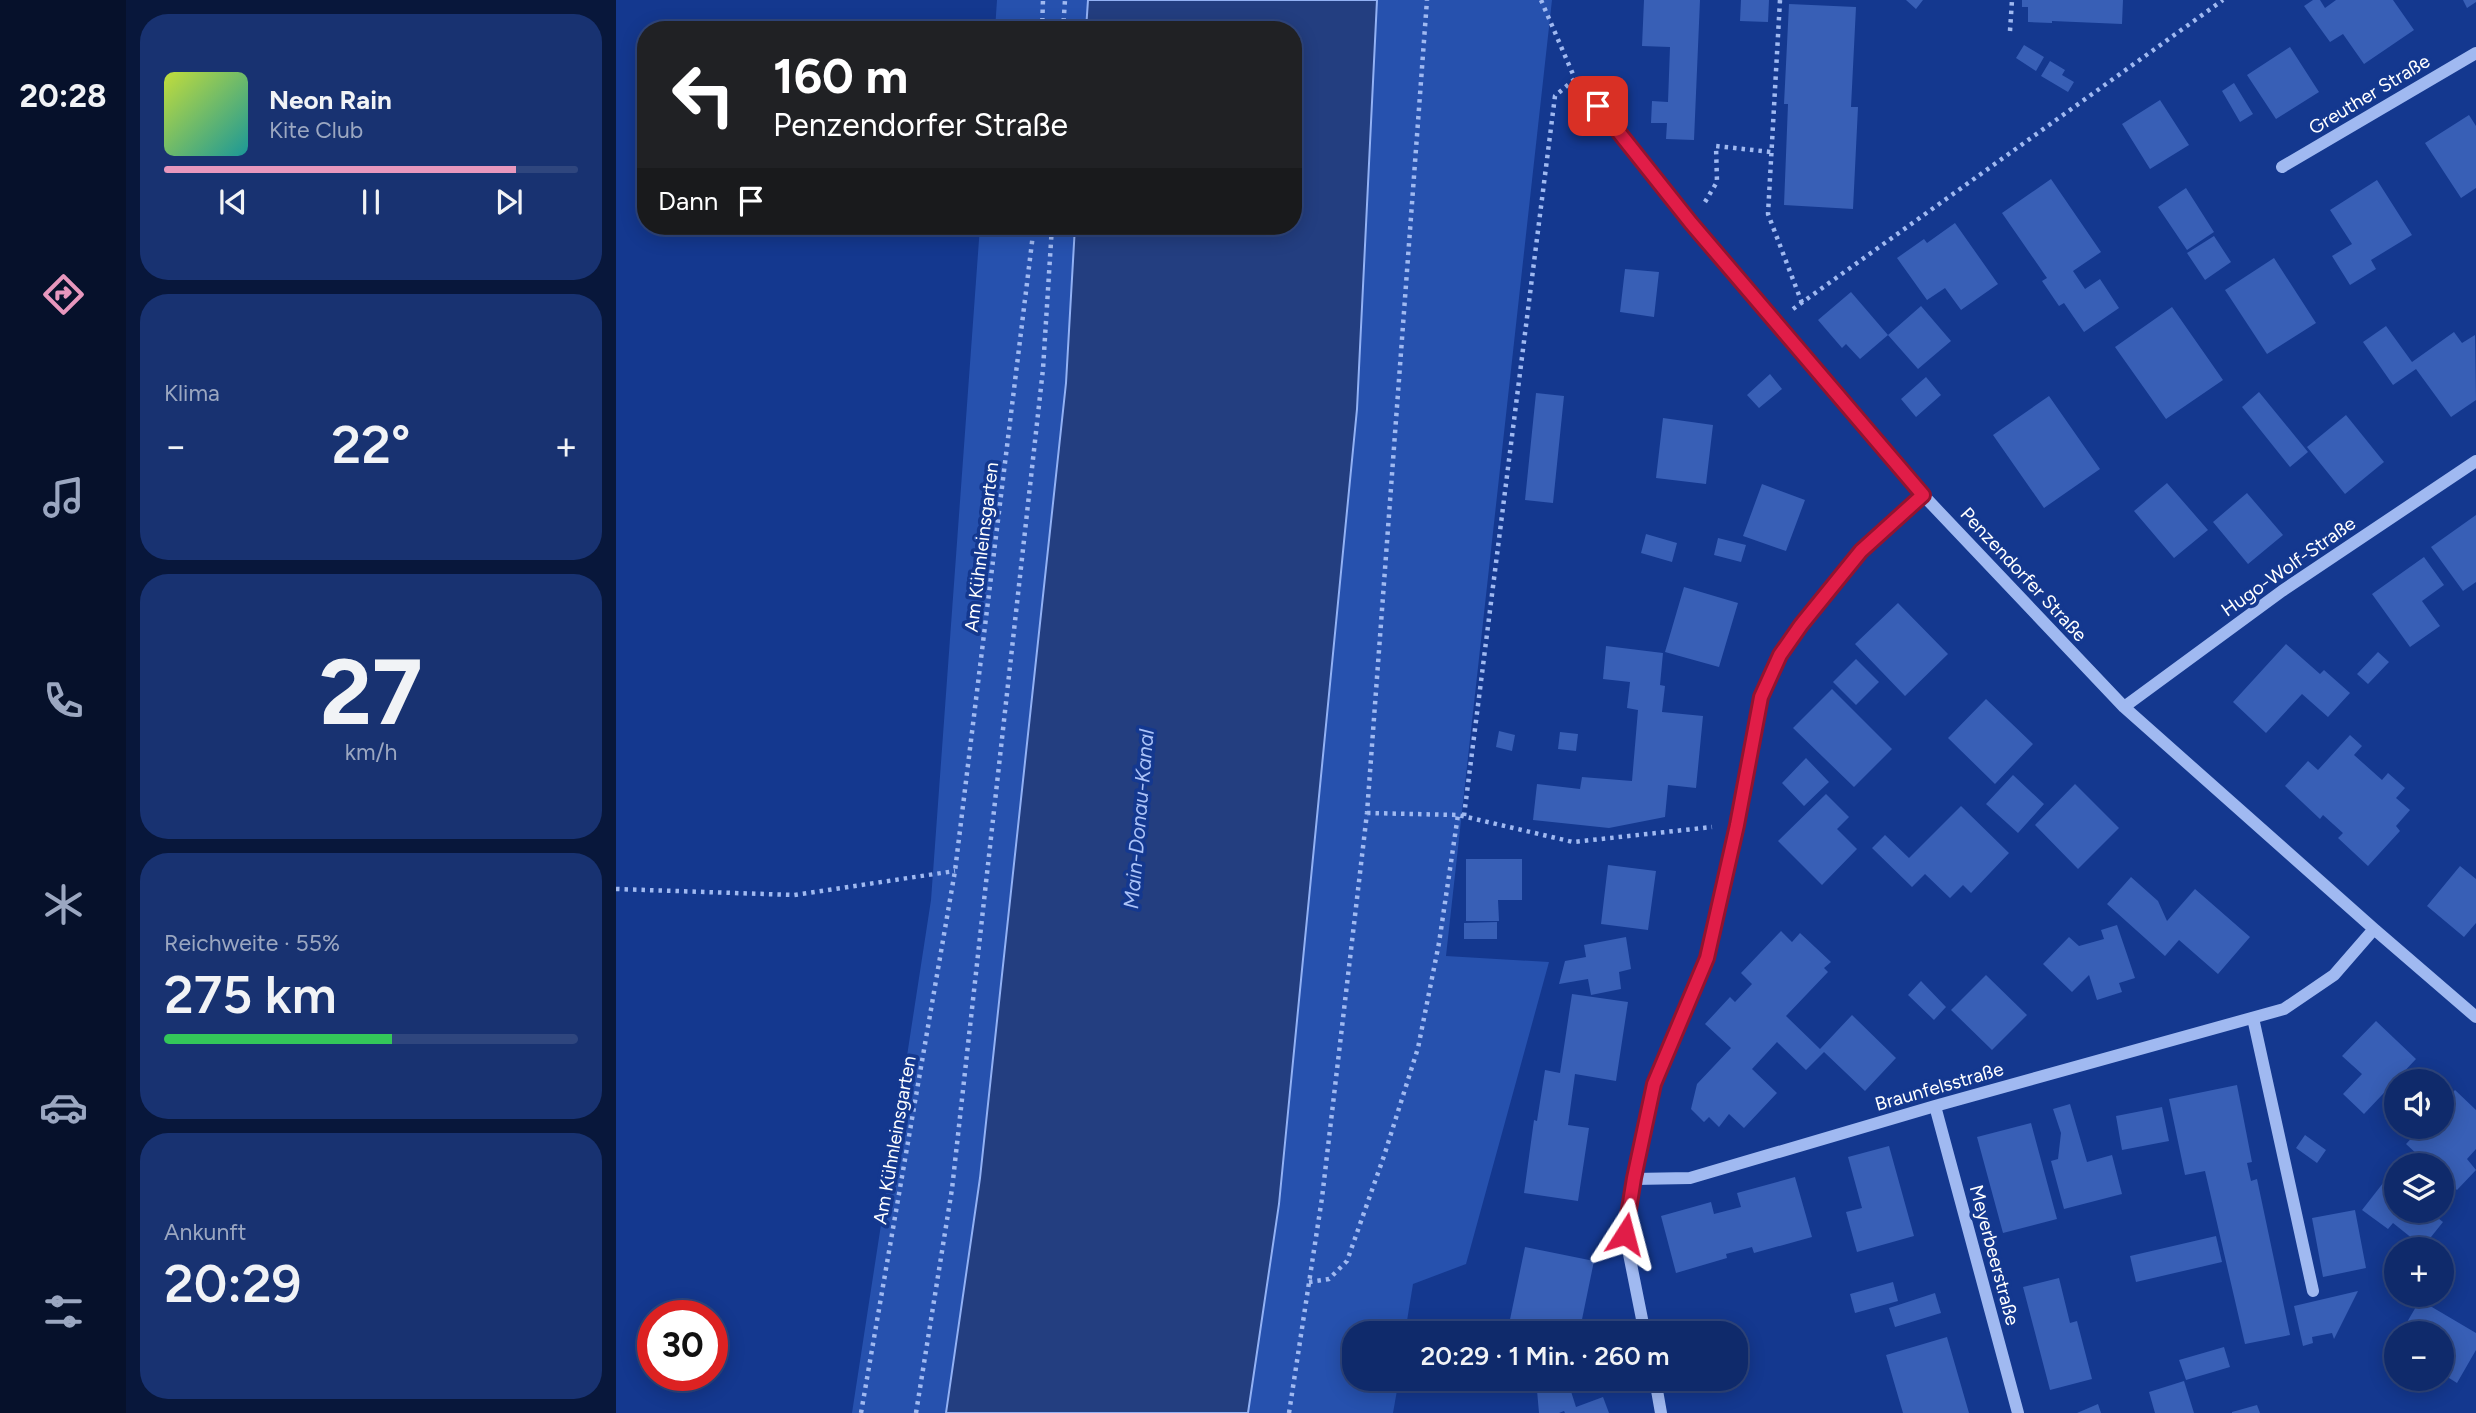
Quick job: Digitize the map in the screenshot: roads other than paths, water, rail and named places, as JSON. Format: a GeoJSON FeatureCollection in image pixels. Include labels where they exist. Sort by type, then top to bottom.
{"type":"FeatureCollection","features":[{"type":"Feature","properties":{"kind":"street","name":"Greuther Straße"},"geometry":{"type":"LineString","coordinates":[[2283,167],[2476,53]]}},
{"type":"Feature","properties":{"kind":"street","name":"Penzendorfer Straße"},"geometry":{"type":"LineString","coordinates":[[1598,106],[1691,223],[1923,495],[2124,707],[2476,1017]]}},
{"type":"Feature","properties":{"kind":"street","name":"Hugo-Wolf-Straße"},"geometry":{"type":"LineString","coordinates":[[2124,707],[2282,591],[2476,461]]}},
{"type":"Feature","properties":{"kind":"street"},"geometry":{"type":"LineString","coordinates":[[1642,1321],[1625,1234],[1634,1178],[1654,1084],[1707,958],[1737,825],[1761,697],[1780,655],[1801,625],[1861,551],[1923,495]]}},
{"type":"Feature","properties":{"kind":"street","name":"Braunfelsstraße"},"geometry":{"type":"LineString","coordinates":[[1634,1178],[1690,1178],[1935,1106],[2284,1009],[2334,975],[2374,929]]}},
{"type":"Feature","properties":{"kind":"street"},"geometry":{"type":"LineString","coordinates":[[2253,1018],[2313,1291]]}},
{"type":"Feature","properties":{"kind":"street","name":"Meyerbeerstraße"},"geometry":{"type":"LineString","coordinates":[[1935,1106],[2018,1413]]}},
{"type":"Feature","properties":{"kind":"street"},"geometry":{"type":"LineString","coordinates":[[1656,1391],[1661,1413]]}},
{"type":"Feature","properties":{"kind":"water","name":"Main-Donau-Kanal"},"geometry":{"type":"Polygon","coordinates":[[[1088,0],[1377,0],[1357,409],[1279,1204],[1248,1413],[946,1413],[980,1178],[1066,383],[1074,235],[1302,235],[1302,21],[1087,21],[1088,0]]]}}]}
